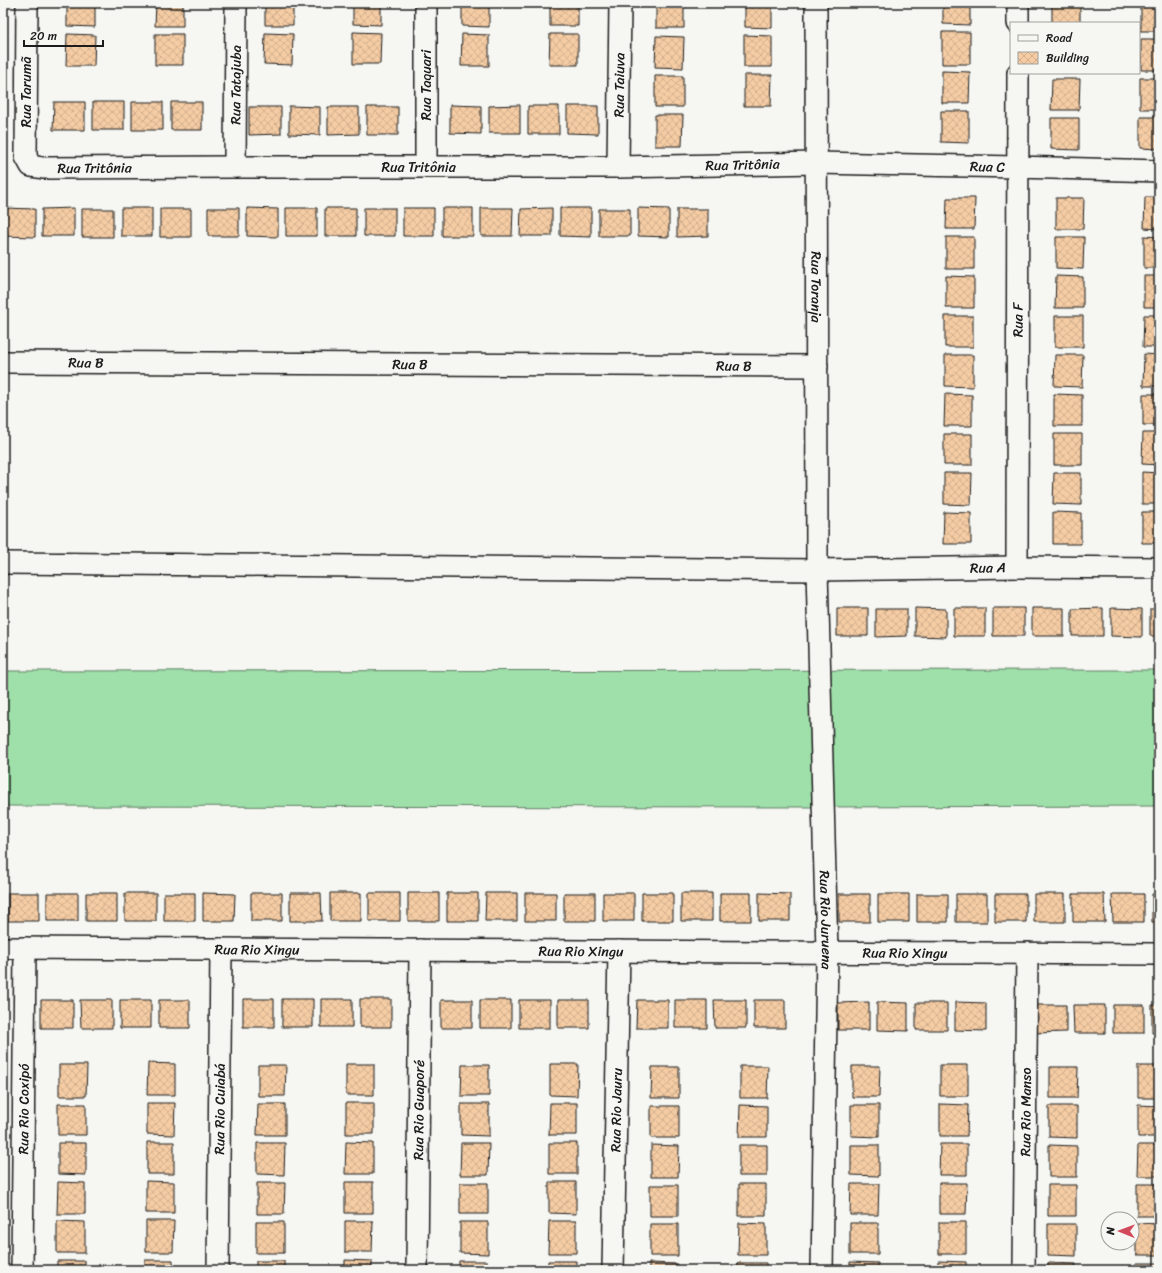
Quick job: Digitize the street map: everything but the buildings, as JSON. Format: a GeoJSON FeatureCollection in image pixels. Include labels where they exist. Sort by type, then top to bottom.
{"type":"FeatureCollection","features":[{"type":"Feature","properties":{"kind":"street","name":"Rua Tarumã"},"geometry":{"type":"LineString","coordinates":[[26,3],[26,157]]}},
{"type":"Feature","properties":{"kind":"street","name":"Rua Tatajuba"},"geometry":{"type":"LineString","coordinates":[[235,167],[236,3]]}},
{"type":"Feature","properties":{"kind":"street","name":"Rua Taquari"},"geometry":{"type":"LineString","coordinates":[[426,3],[426,167]]}},
{"type":"Feature","properties":{"kind":"street","name":"Rua Taiuva"},"geometry":{"type":"LineString","coordinates":[[618,167],[620,3]]}},
{"type":"Feature","properties":{"kind":"street","name":"Rua Toranja"},"geometry":{"type":"LineString","coordinates":[[816,3],[817,570]]}},
{"type":"Feature","properties":{"kind":"street"},"geometry":{"type":"LineString","coordinates":[[1018,3],[1018,22]]}},
{"type":"Feature","properties":{"kind":"street","name":"Rua F"},"geometry":{"type":"LineString","coordinates":[[1017,567],[1018,74]]}},
{"type":"Feature","properties":{"kind":"street","name":"Rua Tritônia"},"geometry":{"type":"LineString","coordinates":[[26,157],[31,166],[43,168],[618,167],[816,163]]}},
{"type":"Feature","properties":{"kind":"street","name":"Rua C"},"geometry":{"type":"LineString","coordinates":[[816,163],[1159,171]]}},
{"type":"Feature","properties":{"kind":"street","name":"Rua B"},"geometry":{"type":"LineString","coordinates":[[3,362],[817,366]]}},
{"type":"Feature","properties":{"kind":"street","name":"Rua A"},"geometry":{"type":"LineString","coordinates":[[3,564],[817,570],[1017,567],[1159,568]]}},
{"type":"Feature","properties":{"kind":"street","name":"Rua Rio Juruena"},"geometry":{"type":"LineString","coordinates":[[817,570],[827,952],[822,1270]]}},
{"type":"Feature","properties":{"kind":"street","name":"Rua Rio Xingu"},"geometry":{"type":"LineString","coordinates":[[3,948],[1159,954]]}},
{"type":"Feature","properties":{"kind":"street","name":"Rua Rio Coxipó"},"geometry":{"type":"LineString","coordinates":[[22,1270],[25,948]]}},
{"type":"Feature","properties":{"kind":"street","name":"Rua Rio Cuiabá"},"geometry":{"type":"LineString","coordinates":[[218,1270],[220,949]]}},
{"type":"Feature","properties":{"kind":"street","name":"Rua Rio Guaporé"},"geometry":{"type":"LineString","coordinates":[[417,1270],[420,950]]}},
{"type":"Feature","properties":{"kind":"street","name":"Rua Rio Jauru"},"geometry":{"type":"LineString","coordinates":[[613,1270],[618,951]]}},
{"type":"Feature","properties":{"kind":"street","name":"Rua Rio Manso"},"geometry":{"type":"LineString","coordinates":[[1024,1270],[1027,953]]}},
{"type":"Feature","properties":{"kind":"green space"},"geometry":{"type":"Polygon","coordinates":[[[1159,670],[1159,806],[3,806],[3,671],[1159,670]]]}}]}
